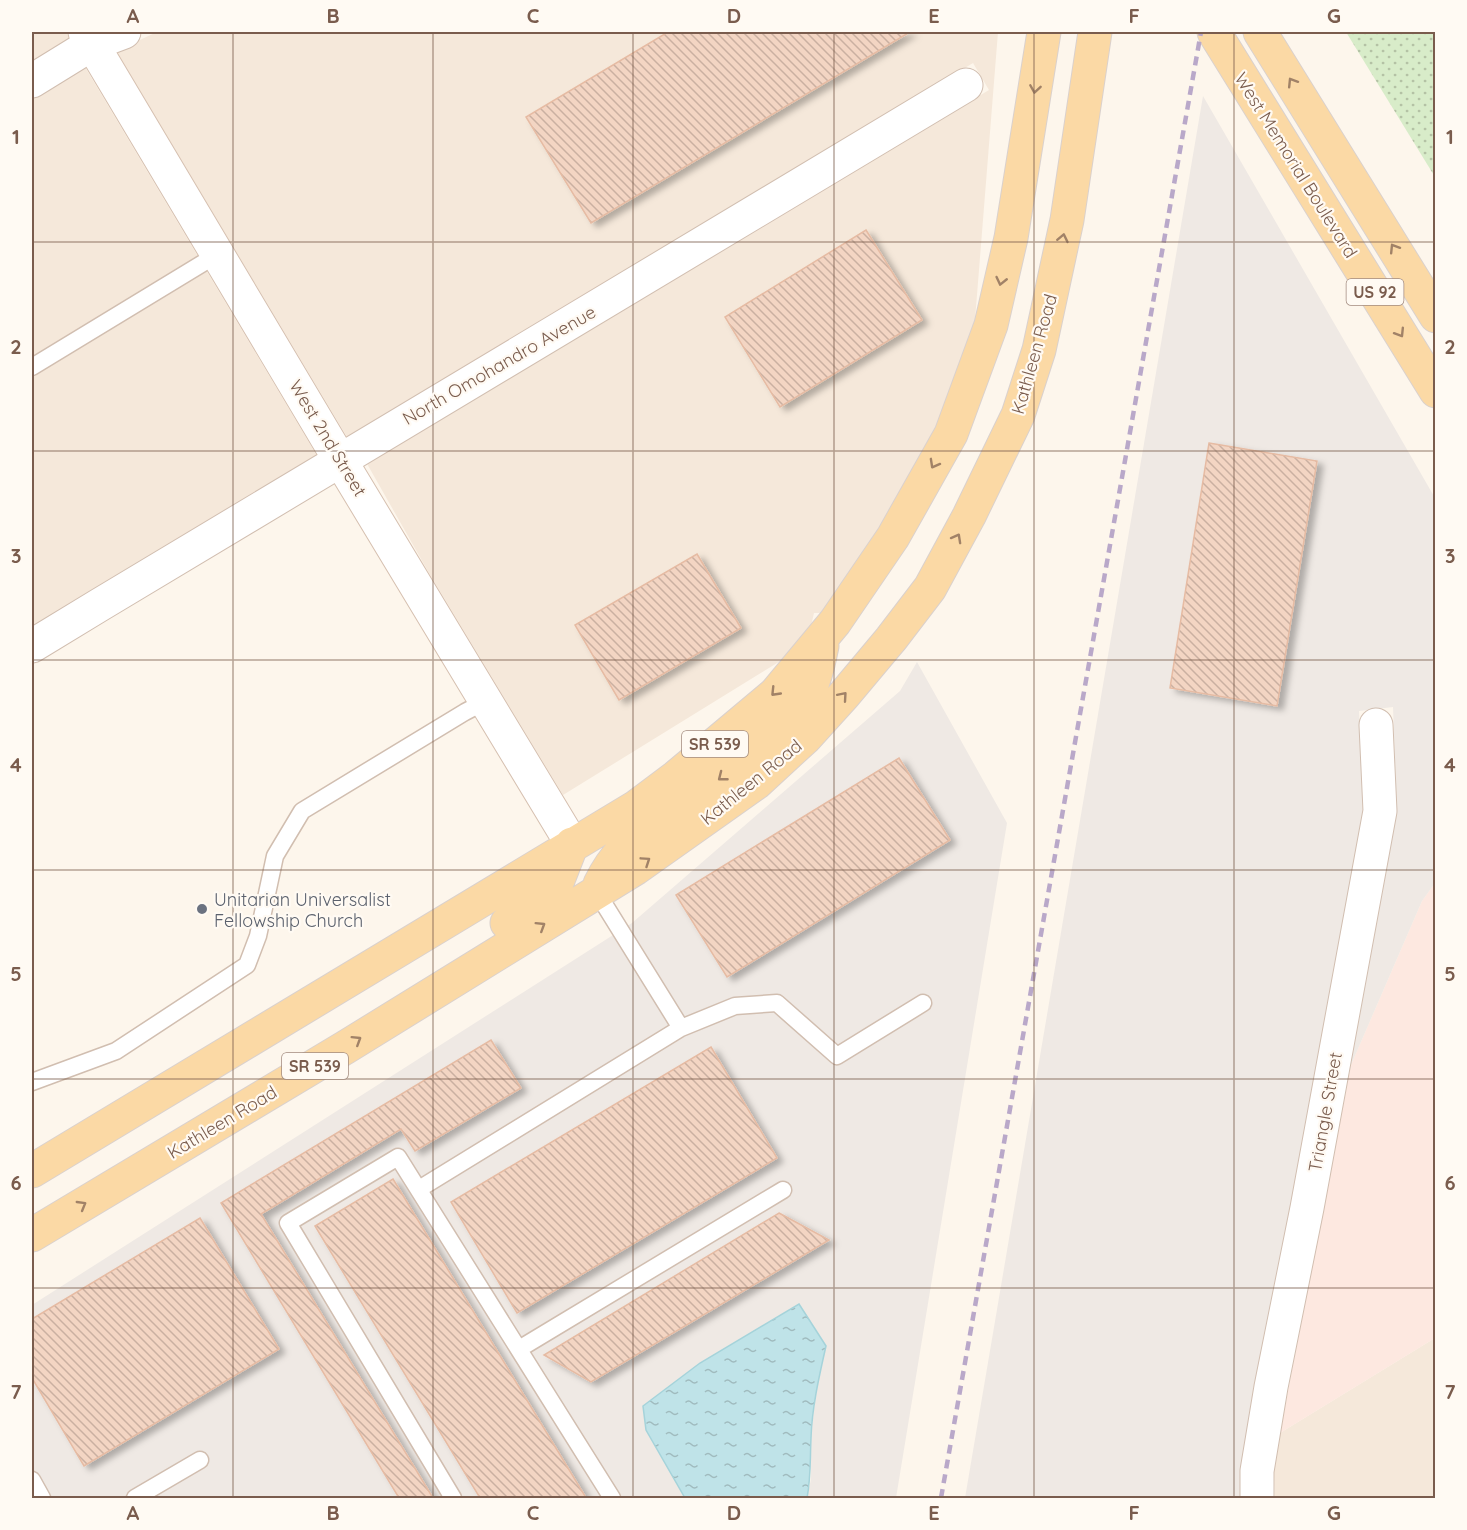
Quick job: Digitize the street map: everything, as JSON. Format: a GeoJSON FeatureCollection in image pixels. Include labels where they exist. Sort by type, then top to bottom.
{"type":"FeatureCollection","features":[{"type":"Feature","properties":{"kind":"main road","name":"SR 539"},"geometry":{"type":"LineString","coordinates":[[32,1171],[636,807],[676,777],[775,694],[826,632],[893,537],[951,434],[987,336],[1011,238],[1044,32]]}},
{"type":"Feature","properties":{"kind":"main road","name":"Kathleen Road"},"geometry":{"type":"LineString","coordinates":[[32,1235],[636,868],[756,783],[798,745],[844,695],[930,588],[969,516],[1018,415],[1039,350],[1067,220],[1095,32]]}},
{"type":"Feature","properties":{"kind":"main road","name":"West Memorial Boulevard"},"geometry":{"type":"LineString","coordinates":[[1214,32],[1436,391]]}},
{"type":"Feature","properties":{"kind":"main road","name":"US 92"},"geometry":{"type":"LineString","coordinates":[[1260,32],[1436,316]]}},
{"type":"Feature","properties":{"kind":"main road"},"geometry":{"type":"LineString","coordinates":[[596,891],[616,855],[696,798],[762,746],[798,708],[812,684],[826,632]]}},
{"type":"Feature","properties":{"kind":"main road"},"geometry":{"type":"LineString","coordinates":[[417,1003],[458,955],[539,901],[558,880],[572,844]]}},
{"type":"Feature","properties":{"kind":"street"},"geometry":{"type":"LineString","coordinates":[[32,81],[89,38],[124,32]]}},
{"type":"Feature","properties":{"kind":"street","name":"West 2nd Street"},"geometry":{"type":"LineString","coordinates":[[89,38],[572,844]]}},
{"type":"Feature","properties":{"kind":"street","name":"North Omohandro Avenue"},"geometry":{"type":"LineString","coordinates":[[32,646],[966,85]]}},
{"type":"Feature","properties":{"kind":"street","name":"Triangle Street"},"geometry":{"type":"LineString","coordinates":[[1257,1498],[1257,1472],[1271,1387],[1307,1208],[1380,811],[1376,725]]}},
{"type":"Feature","properties":{"kind":"lane"},"geometry":{"type":"LineString","coordinates":[[32,367],[218,254]]}},
{"type":"Feature","properties":{"kind":"lane"},"geometry":{"type":"LineString","coordinates":[[32,1082],[116,1051],[247,965],[258,936],[275,856],[302,811],[486,701]]}},
{"type":"Feature","properties":{"kind":"lane"},"geometry":{"type":"LineString","coordinates":[[596,891],[681,1028]]}},
{"type":"Feature","properties":{"kind":"lane"},"geometry":{"type":"LineString","coordinates":[[419,1189],[681,1028],[735,1006],[777,1003],[837,1056],[923,1003]]}},
{"type":"Feature","properties":{"kind":"lane"},"geometry":{"type":"LineString","coordinates":[[453,1498],[288,1223],[398,1157],[612,1498]]}},
{"type":"Feature","properties":{"kind":"lane"},"geometry":{"type":"LineString","coordinates":[[519,1349],[783,1190]]}},
{"type":"Feature","properties":{"kind":"lane"},"geometry":{"type":"LineString","coordinates":[[135,1498],[201,1460]]}},
{"type":"Feature","properties":{"kind":"lane"},"geometry":{"type":"LineString","coordinates":[[32,1480],[42,1498]]}},
{"type":"Feature","properties":{"kind":"shaded area"},"geometry":{"type":"Polygon","coordinates":[[[32,32],[66,32],[70,39],[32,62],[32,32]]]}},
{"type":"Feature","properties":{"kind":"shaded area"},"geometry":{"type":"Polygon","coordinates":[[[157,32],[998,32],[975,320],[935,429],[879,530],[821,613],[814,613],[811,626],[782,660],[563,795],[429,573],[366,462],[989,90],[973,63],[664,250],[347,437],[116,51],[157,32]]]}},
{"type":"Feature","properties":{"kind":"shaded area"},"geometry":{"type":"Polygon","coordinates":[[[85,67],[317,456],[32,628],[32,99],[85,67]]]}},
{"type":"Feature","properties":{"kind":"shaded area"},"geometry":{"type":"Polygon","coordinates":[[[1203,96],[1435,498],[1435,883],[1422,901],[1349,1074],[1397,812],[1393,707],[1359,711],[1363,812],[1291,1207],[1254,1385],[1240,1471],[1241,1498],[965,1498],[1203,96]]]}},
{"type":"Feature","properties":{"kind":"shaded area"},"geometry":{"type":"Polygon","coordinates":[[[917,662],[1007,823],[896,1498],[807,1498],[811,1479],[811,1438],[816,1390],[826,1346],[646,1430],[685,1498],[32,1498],[32,1305],[632,923],[900,691],[917,662]]]}},
{"type":"Feature","properties":{"kind":"shaded area"},"geometry":{"type":"Polygon","coordinates":[[[1435,883],[1435,1338],[1280,1433],[1351,1065],[1422,901],[1435,883]]]}},
{"type":"Feature","properties":{"kind":"shaded area"},"geometry":{"type":"Polygon","coordinates":[[[1435,1338],[1435,1498],[1275,1498],[1274,1471],[1280,1433],[1435,1338]]]}},
{"type":"Feature","properties":{"kind":"green space"},"geometry":{"type":"Polygon","coordinates":[[[1346,32],[1435,32],[1435,177],[1346,32]]]}},
{"type":"Feature","properties":{"kind":"water"},"geometry":{"type":"Polygon","coordinates":[[[799,1304],[826,1346],[813,1415],[807,1498],[685,1498],[646,1430],[643,1406],[700,1363],[799,1304]]]}},
{"type":"Feature","properties":{"kind":"building"},"geometry":{"type":"Polygon","coordinates":[[[668,32],[910,32],[591,223],[526,117],[668,32]]]}},
{"type":"Feature","properties":{"kind":"building"},"geometry":{"type":"Polygon","coordinates":[[[866,230],[922,320],[780,407],[725,317],[866,230]]]}},
{"type":"Feature","properties":{"kind":"building"},"geometry":{"type":"Polygon","coordinates":[[[1209,443],[1317,461],[1277,706],[1170,688],[1209,443]]]}},
{"type":"Feature","properties":{"kind":"building"},"geometry":{"type":"Polygon","coordinates":[[[697,554],[741,628],[619,700],[575,625],[697,554]]]}},
{"type":"Feature","properties":{"kind":"building"},"geometry":{"type":"Polygon","coordinates":[[[899,758],[950,840],[727,977],[676,895],[899,758]]]}},
{"type":"Feature","properties":{"kind":"building"},"geometry":{"type":"Polygon","coordinates":[[[491,1040],[521,1088],[415,1151],[401,1129],[261,1214],[433,1498],[399,1498],[221,1203],[491,1040]]]}},
{"type":"Feature","properties":{"kind":"building"},"geometry":{"type":"Polygon","coordinates":[[[711,1047],[777,1158],[517,1313],[451,1202],[711,1047]]]}},
{"type":"Feature","properties":{"kind":"building"},"geometry":{"type":"Polygon","coordinates":[[[393,1179],[585,1496],[582,1498],[480,1498],[315,1226],[393,1179]]]}},
{"type":"Feature","properties":{"kind":"building"},"geometry":{"type":"Polygon","coordinates":[[[779,1213],[829,1240],[591,1382],[544,1355],[779,1213]]]}},
{"type":"Feature","properties":{"kind":"building"},"geometry":{"type":"Polygon","coordinates":[[[200,1218],[279,1349],[84,1466],[32,1378],[32,1319],[200,1218]]]}},
{"type":"Feature","properties":{"kind":"railway"},"geometry":{"type":"LineString","coordinates":[[941,1498],[1201,32]]}},
{"type":"Feature","properties":{"kind":"place","name":"Unitarian Universalist Fellowship Church"},"geometry":{"type":"Point","coordinates":[202,909]}}]}
